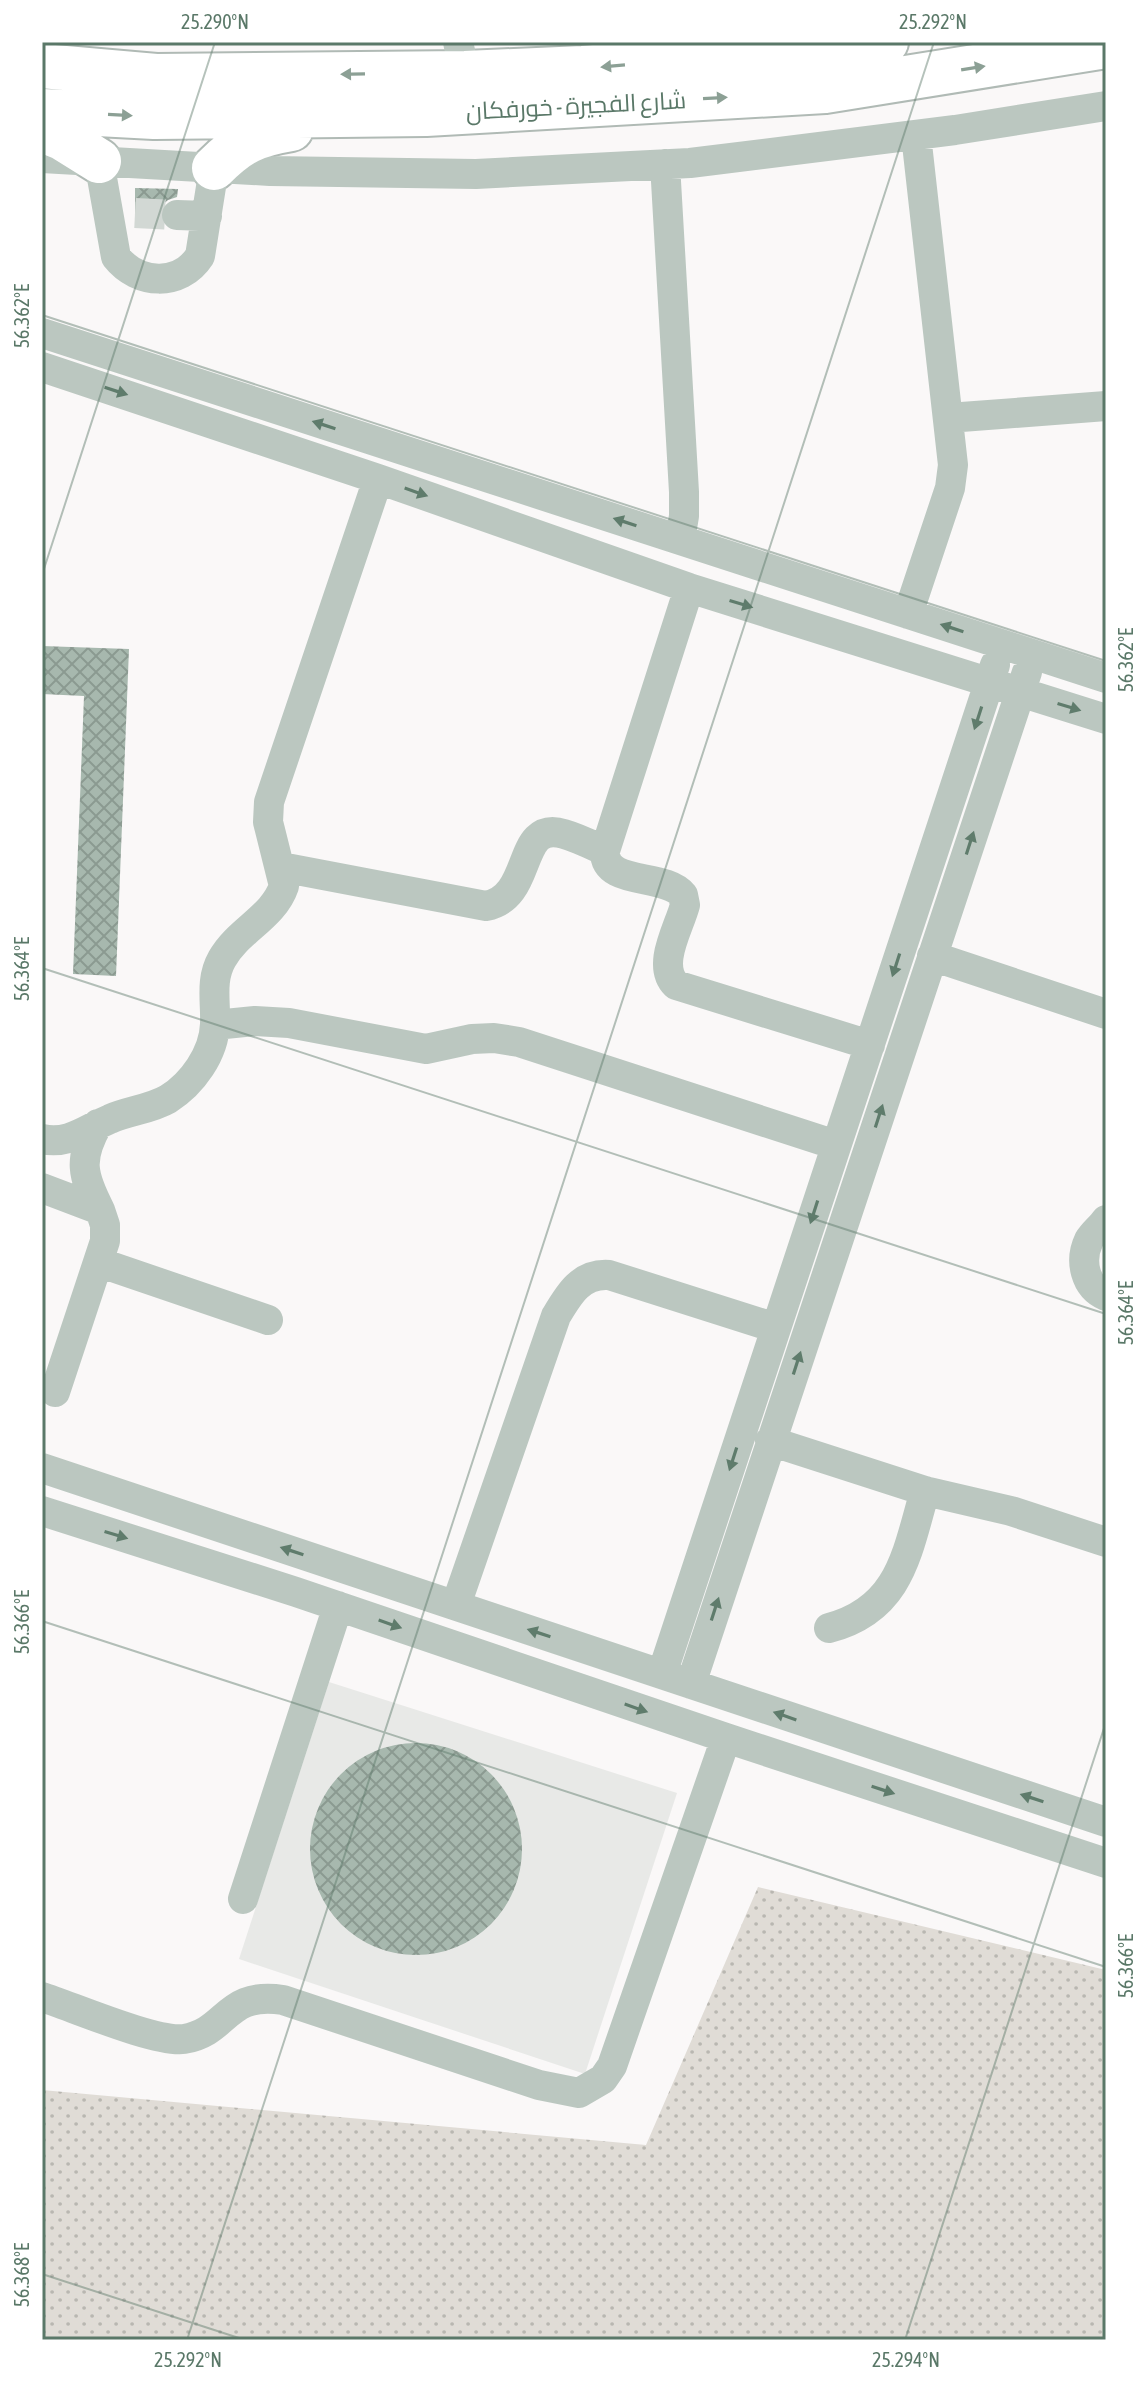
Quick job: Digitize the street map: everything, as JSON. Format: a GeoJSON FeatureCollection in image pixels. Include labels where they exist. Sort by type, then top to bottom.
{"type":"FeatureCollection","features":[{"type":"Feature","properties":{"kind":"highway","name":"شارع الفجيرة - خورفكان"},"geometry":{"type":"LineString","coordinates":[[42,66],[156,76],[462,58],[583,68],[779,47],[886,42]]}},
{"type":"Feature","properties":{"kind":"highway","name":"شارع الفجيرة - خورفكان"},"geometry":{"type":"LineString","coordinates":[[42,111],[154,117],[426,114],[825,91],[1106,46]]}},
{"type":"Feature","properties":{"kind":"highway"},"geometry":{"type":"LineString","coordinates":[[214,168],[232,150],[259,136],[290,129],[395,124],[426,114]]}},
{"type":"Feature","properties":{"kind":"highway"},"geometry":{"type":"LineString","coordinates":[[42,130],[62,138],[99,161]]}},
{"type":"Feature","properties":{"kind":"street"},"geometry":{"type":"LineString","coordinates":[[42,158],[270,171],[476,174],[665,164],[916,135],[1104,109]]}},
{"type":"Feature","properties":{"kind":"street"},"geometry":{"type":"LineString","coordinates":[[908,614],[950,488],[953,465],[916,135]]}},
{"type":"Feature","properties":{"kind":"street"},"geometry":{"type":"LineString","coordinates":[[99,161],[121,212],[116,257],[139,275],[169,279],[194,266],[200,256],[214,168]]}},
{"type":"Feature","properties":{"kind":"street"},"geometry":{"type":"LineString","coordinates":[[665,164],[684,492],[680,540]]}},
{"type":"Feature","properties":{"kind":"street"},"geometry":{"type":"LineString","coordinates":[[177,215],[207,216]]}},
{"type":"Feature","properties":{"kind":"street"},"geometry":{"type":"LineString","coordinates":[[42,333],[1106,678]]}},
{"type":"Feature","properties":{"kind":"street"},"geometry":{"type":"LineString","coordinates":[[42,367],[378,479],[689,588],[1106,719]]}},
{"type":"Feature","properties":{"kind":"street"},"geometry":{"type":"LineString","coordinates":[[948,418],[1106,406]]}},
{"type":"Feature","properties":{"kind":"street"},"geometry":{"type":"LineString","coordinates":[[42,1139],[65,1140],[98,1124],[166,1100],[192,1078],[205,1059],[215,1025],[217,968],[230,945],[272,909],[284,886],[268,822],[274,781],[378,479]]}},
{"type":"Feature","properties":{"kind":"street"},"geometry":{"type":"LineString","coordinates":[[689,588],[605,851],[607,864],[613,870],[672,886],[683,895],[685,905],[667,966],[676,985],[870,1045]]}},
{"type":"Feature","properties":{"kind":"street"},"geometry":{"type":"LineString","coordinates":[[691,1684],[723,1538],[776,1328],[1002,644]]}},
{"type":"Feature","properties":{"kind":"street"},"geometry":{"type":"LineString","coordinates":[[662,1674],[770,1441],[1033,654]]}},
{"type":"Feature","properties":{"kind":"street"},"geometry":{"type":"LineString","coordinates":[[281,867],[486,906],[496,904],[513,891],[532,845],[546,834],[564,833],[605,851]]}},
{"type":"Feature","properties":{"kind":"street"},"geometry":{"type":"LineString","coordinates":[[929,867],[949,874],[955,887]]}},
{"type":"Feature","properties":{"kind":"street"},"geometry":{"type":"LineString","coordinates":[[932,956],[1106,1014]]}},
{"type":"Feature","properties":{"kind":"street"},"geometry":{"type":"LineString","coordinates":[[215,1025],[289,1023],[426,1049],[472,1039],[519,1042],[836,1145]]}},
{"type":"Feature","properties":{"kind":"street"},"geometry":{"type":"LineString","coordinates":[[55,1392],[105,1241],[105,1225],[84,1172],[84,1152],[98,1124]]}},
{"type":"Feature","properties":{"kind":"street"},"geometry":{"type":"LineString","coordinates":[[42,1188],[100,1210]]}},
{"type":"Feature","properties":{"kind":"street"},"geometry":{"type":"LineString","coordinates":[[1106,1220],[1089,1240],[1085,1262],[1086,1276],[1098,1292],[1106,1296]]}},
{"type":"Feature","properties":{"kind":"street"},"geometry":{"type":"LineString","coordinates":[[98,1262],[268,1320]]}},
{"type":"Feature","properties":{"kind":"street"},"geometry":{"type":"LineString","coordinates":[[456,1605],[556,1316],[577,1285],[598,1274],[609,1275],[776,1328]]}},
{"type":"Feature","properties":{"kind":"street"},"geometry":{"type":"LineString","coordinates":[[770,1441],[925,1491],[1011,1511],[1106,1542]]}},
{"type":"Feature","properties":{"kind":"street"},"geometry":{"type":"LineString","coordinates":[[42,1468],[1106,1822]]}},
{"type":"Feature","properties":{"kind":"street"},"geometry":{"type":"LineString","coordinates":[[829,1628],[859,1617],[893,1585],[901,1571],[925,1491]]}},
{"type":"Feature","properties":{"kind":"street"},"geometry":{"type":"LineString","coordinates":[[42,1511],[338,1606],[1106,1863]]}},
{"type":"Feature","properties":{"kind":"street"},"geometry":{"type":"LineString","coordinates":[[243,1899],[338,1606]]}},
{"type":"Feature","properties":{"kind":"street"},"geometry":{"type":"LineString","coordinates":[[42,1997],[151,2035],[180,2039],[208,2030],[242,2003],[255,1999],[283,2000],[539,2085],[579,2093],[603,2079],[617,2053],[726,1738]]}},
{"type":"Feature","properties":{"kind":"shaded area"},"geometry":{"type":"Polygon","coordinates":[[[329,1682],[677,1793],[585,2074],[239,1959],[329,1682]]]}},
{"type":"Feature","properties":{"kind":"shaded area"},"geometry":{"type":"Polygon","coordinates":[[[758,1887],[1106,1970],[1106,2340],[42,2340],[42,2090],[646,2145],[758,1887]]]}},
{"type":"Feature","properties":{"kind":"building"},"geometry":{"type":"Polygon","coordinates":[[[135,188],[178,189],[177,197],[161,206],[159,215],[164,227],[143,227],[143,220],[135,220],[135,188]]]}},
{"type":"Feature","properties":{"kind":"building"},"geometry":{"type":"Polygon","coordinates":[[[42,646],[129,649],[116,976],[73,974],[84,696],[42,694],[42,646]]]}},
{"type":"Feature","properties":{"kind":"building"},"geometry":{"type":"Polygon","coordinates":[[[416,1743],[456,1751],[491,1774],[514,1809],[522,1849],[514,1889],[491,1924],[456,1947],[416,1955],[376,1947],[341,1924],[318,1889],[310,1849],[318,1809],[341,1774],[376,1751],[416,1743]]]}},
{"type":"Feature","properties":{"kind":"tunnel"},"geometry":{"type":"LineString","coordinates":[[135,213],[177,215]]}}]}
